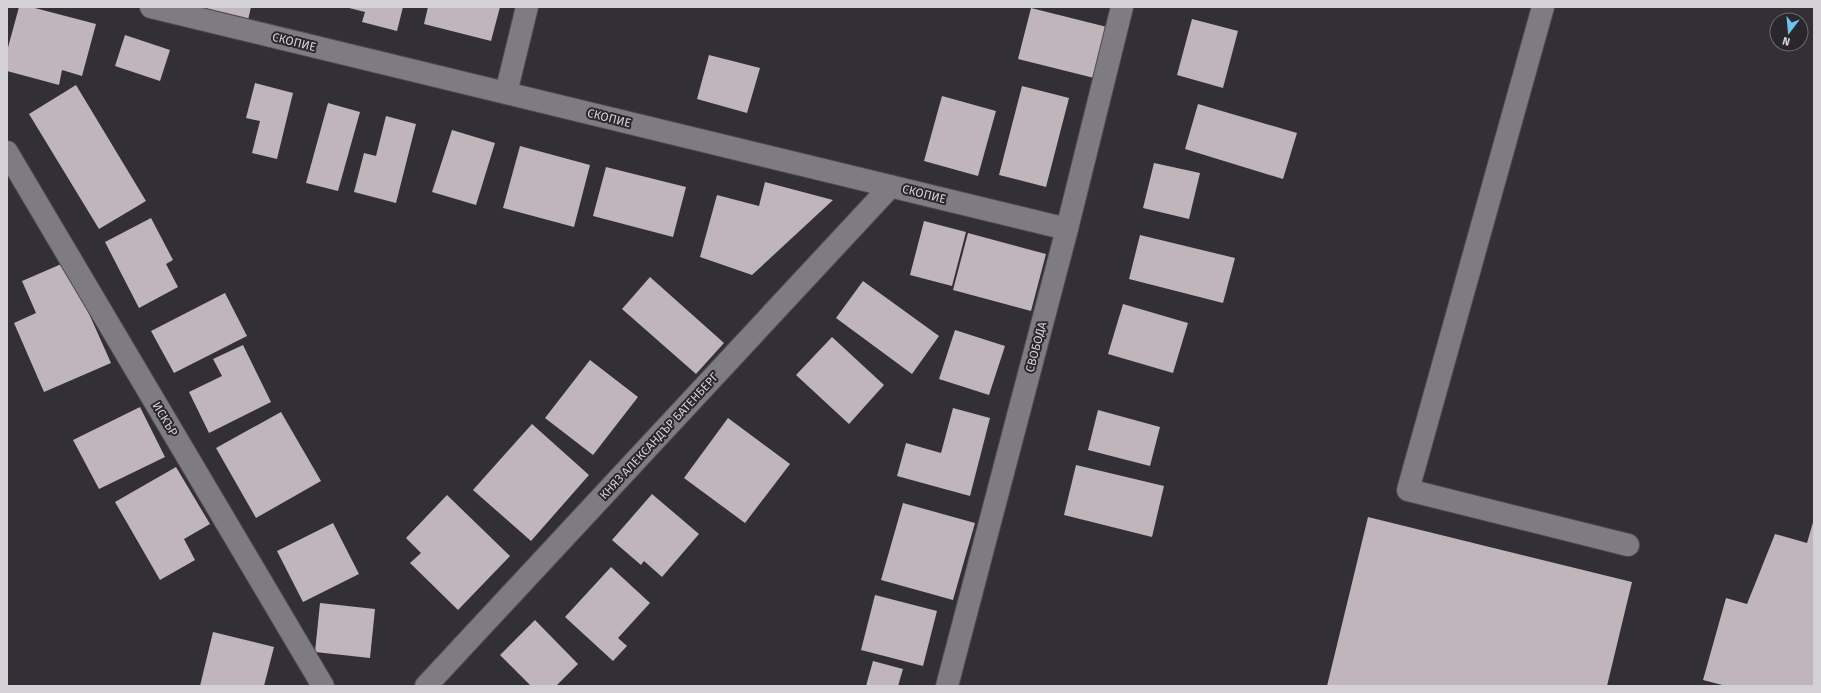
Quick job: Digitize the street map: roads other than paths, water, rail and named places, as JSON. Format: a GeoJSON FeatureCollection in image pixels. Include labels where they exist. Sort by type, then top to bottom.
{"type":"FeatureCollection","features":[{"type":"Feature","properties":{"kind":"street","name":"СКОПИЕ"},"geometry":{"type":"LineString","coordinates":[[151,7],[1068,229]]}},
{"type":"Feature","properties":{"kind":"street"},"geometry":{"type":"LineString","coordinates":[[506,93],[527,7]]}},
{"type":"Feature","properties":{"kind":"street","name":"СВОБОДА"},"geometry":{"type":"LineString","coordinates":[[947,686],[1068,229],[1122,7]]}},
{"type":"Feature","properties":{"kind":"street"},"geometry":{"type":"LineString","coordinates":[[1543,7],[1408,490],[1628,545]]}},
{"type":"Feature","properties":{"kind":"street","name":"ИСКЪР"},"geometry":{"type":"LineString","coordinates":[[7,152],[322,686]]}},
{"type":"Feature","properties":{"kind":"street","name":"КНЯЗ АЛЕКСАНДЪР БАТЕНБЕРГ"},"geometry":{"type":"LineString","coordinates":[[426,686],[891,186]]}}]}
